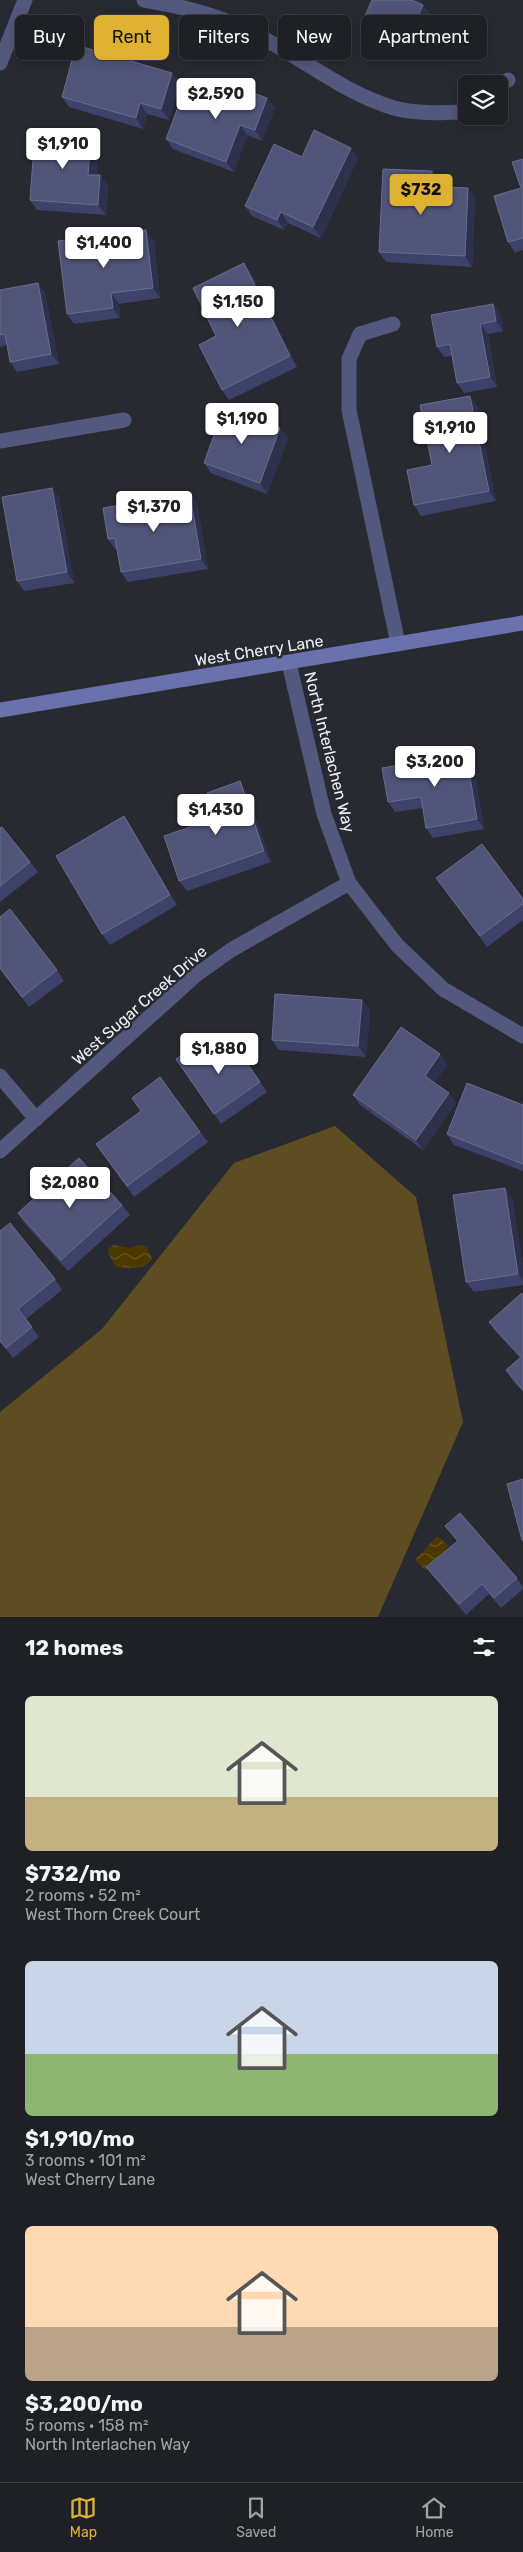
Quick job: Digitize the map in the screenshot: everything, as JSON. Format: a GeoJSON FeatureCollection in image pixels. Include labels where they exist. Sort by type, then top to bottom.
{"type":"FeatureCollection","features":[{"type":"Feature","properties":{"kind":"main road","name":"West Cherry Lane"},"geometry":{"type":"LineString","coordinates":[[0,710],[523,623]]}},
{"type":"Feature","properties":{"kind":"street"},"geometry":{"type":"LineString","coordinates":[[0,63],[26,0]]}},
{"type":"Feature","properties":{"kind":"street"},"geometry":{"type":"LineString","coordinates":[[144,0],[179,6],[243,28],[362,95],[394,108],[428,113],[458,112]]}},
{"type":"Feature","properties":{"kind":"street"},"geometry":{"type":"LineString","coordinates":[[393,324],[360,334],[349,359],[349,410],[398,644]]}},
{"type":"Feature","properties":{"kind":"street"},"geometry":{"type":"LineString","coordinates":[[0,441],[124,420]]}},
{"type":"Feature","properties":{"kind":"street","name":"North Interlachen Way"},"geometry":{"type":"LineString","coordinates":[[289,663],[324,814],[350,882],[397,945],[443,989],[523,1036]]}},
{"type":"Feature","properties":{"kind":"street","name":"West Sugar Creek Drive"},"geometry":{"type":"LineString","coordinates":[[0,1152],[196,975],[230,950],[350,882]]}},
{"type":"Feature","properties":{"kind":"street"},"geometry":{"type":"LineString","coordinates":[[0,1076],[36,1119]]}},
{"type":"Feature","properties":{"kind":"shaded area"},"geometry":{"type":"Polygon","coordinates":[[[335,1126],[416,1197],[463,1422],[378,1617],[0,1617],[0,1412],[102,1329],[234,1163],[335,1126]]]}},
{"type":"Feature","properties":{"kind":"water"},"geometry":{"type":"Polygon","coordinates":[[[114,1245],[130,1248],[141,1245],[147,1247],[152,1259],[145,1266],[140,1267],[115,1266],[108,1252],[109,1248],[114,1245]]]}},
{"type":"Feature","properties":{"kind":"water"},"geometry":{"type":"Polygon","coordinates":[[[437,1536],[449,1546],[427,1571],[415,1560],[437,1536]]]}},
{"type":"Feature","properties":{"kind":"building"},"geometry":{"type":"Polygon","coordinates":[[[372,0],[412,0],[423,5],[418,15],[365,15],[372,0]]]}},
{"type":"Feature","properties":{"kind":"building"},"geometry":{"type":"Polygon","coordinates":[[[84,47],[94,50],[94,60],[127,60],[172,73],[161,109],[140,103],[136,118],[62,97],[72,60],[84,60],[84,47]]]}},
{"type":"Feature","properties":{"kind":"building"},"geometry":{"type":"Polygon","coordinates":[[[221,81],[267,98],[255,130],[240,125],[226,162],[166,139],[183,94],[212,105],[221,81]]]}},
{"type":"Feature","properties":{"kind":"building"},"geometry":{"type":"Polygon","coordinates":[[[314,130],[351,148],[313,227],[281,212],[277,220],[245,206],[274,144],[302,157],[314,130]]]}},
{"type":"Feature","properties":{"kind":"building"},"geometry":{"type":"Polygon","coordinates":[[[35,132],[91,136],[88,175],[100,175],[98,205],[30,200],[35,132]]]}},
{"type":"Feature","properties":{"kind":"building"},"geometry":{"type":"Polygon","coordinates":[[[523,159],[523,238],[508,242],[494,196],[521,188],[512,162],[523,159]]]}},
{"type":"Feature","properties":{"kind":"building"},"geometry":{"type":"Polygon","coordinates":[[[383,169],[432,171],[430,200],[447,201],[448,187],[468,188],[465,256],[379,252],[383,169]]]}},
{"type":"Feature","properties":{"kind":"building"},"geometry":{"type":"Polygon","coordinates":[[[146,230],[153,288],[111,293],[113,308],[67,314],[58,241],[146,230]]]}},
{"type":"Feature","properties":{"kind":"building"},"geometry":{"type":"Polygon","coordinates":[[[244,263],[290,356],[222,390],[199,345],[216,336],[193,288],[244,263]]]}},
{"type":"Feature","properties":{"kind":"building"},"geometry":{"type":"Polygon","coordinates":[[[38,283],[51,354],[10,362],[5,334],[0,335],[0,290],[38,283]]]}},
{"type":"Feature","properties":{"kind":"building"},"geometry":{"type":"Polygon","coordinates":[[[493,304],[496,321],[480,324],[490,377],[457,383],[450,344],[437,347],[431,315],[493,304]]]}},
{"type":"Feature","properties":{"kind":"building"},"geometry":{"type":"Polygon","coordinates":[[[470,396],[489,491],[414,505],[407,470],[432,465],[420,405],[470,396]]]}},
{"type":"Feature","properties":{"kind":"building"},"geometry":{"type":"Polygon","coordinates":[[[224,407],[280,428],[260,483],[204,463],[224,407]]]}},
{"type":"Feature","properties":{"kind":"building"},"geometry":{"type":"Polygon","coordinates":[[[52,488],[67,572],[17,581],[2,497],[52,488]]]}},
{"type":"Feature","properties":{"kind":"building"},"geometry":{"type":"Polygon","coordinates":[[[190,494],[201,559],[121,572],[115,538],[108,539],[103,508],[190,494]]]}},
{"type":"Feature","properties":{"kind":"building"},"geometry":{"type":"Polygon","coordinates":[[[466,753],[477,819],[426,828],[421,797],[388,802],[382,768],[466,753]]]}},
{"type":"Feature","properties":{"kind":"building"},"geometry":{"type":"Polygon","coordinates":[[[240,781],[264,851],[179,881],[164,836],[216,818],[207,793],[240,781]]]}},
{"type":"Feature","properties":{"kind":"building"},"geometry":{"type":"Polygon","coordinates":[[[124,816],[170,895],[102,934],[56,856],[124,816]]]}},
{"type":"Feature","properties":{"kind":"building"},"geometry":{"type":"Polygon","coordinates":[[[2,827],[30,862],[0,886],[0,828],[2,827]]]}},
{"type":"Feature","properties":{"kind":"building"},"geometry":{"type":"Polygon","coordinates":[[[482,844],[523,899],[523,904],[480,936],[436,878],[482,844]]]}},
{"type":"Feature","properties":{"kind":"building"},"geometry":{"type":"Polygon","coordinates":[[[10,909],[57,970],[22,997],[0,968],[0,917],[10,909]]]}},
{"type":"Feature","properties":{"kind":"building"},"geometry":{"type":"Polygon","coordinates":[[[275,994],[362,1000],[358,1046],[272,1040],[275,994]]]}},
{"type":"Feature","properties":{"kind":"building"},"geometry":{"type":"Polygon","coordinates":[[[401,1027],[440,1054],[425,1076],[449,1093],[416,1140],[353,1095],[401,1027]]]}},
{"type":"Feature","properties":{"kind":"building"},"geometry":{"type":"Polygon","coordinates":[[[231,1040],[260,1082],[214,1114],[176,1059],[198,1044],[207,1057],[231,1040]]]}},
{"type":"Feature","properties":{"kind":"building"},"geometry":{"type":"Polygon","coordinates":[[[160,1077],[200,1132],[127,1186],[96,1144],[141,1111],[132,1098],[160,1077]]]}},
{"type":"Feature","properties":{"kind":"building"},"geometry":{"type":"Polygon","coordinates":[[[467,1083],[523,1105],[523,1164],[447,1134],[467,1083]]]}},
{"type":"Feature","properties":{"kind":"building"},"geometry":{"type":"Polygon","coordinates":[[[79,1158],[122,1205],[61,1260],[18,1213],[79,1158]]]}},
{"type":"Feature","properties":{"kind":"building"},"geometry":{"type":"Polygon","coordinates":[[[505,1188],[518,1274],[466,1282],[453,1195],[505,1188]]]}},
{"type":"Feature","properties":{"kind":"building"},"geometry":{"type":"Polygon","coordinates":[[[10,1223],[55,1279],[18,1309],[32,1327],[6,1348],[0,1341],[0,1231],[10,1223]]]}},
{"type":"Feature","properties":{"kind":"building"},"geometry":{"type":"Polygon","coordinates":[[[522,1293],[523,1390],[506,1370],[521,1357],[489,1322],[522,1293]]]}},
{"type":"Feature","properties":{"kind":"building"},"geometry":{"type":"Polygon","coordinates":[[[523,1479],[523,1540],[522,1540],[507,1484],[523,1479]]]}},
{"type":"Feature","properties":{"kind":"building"},"geometry":{"type":"Polygon","coordinates":[[[460,1513],[517,1578],[494,1598],[482,1584],[459,1604],[426,1567],[458,1541],[445,1526],[460,1513]]]}}]}
